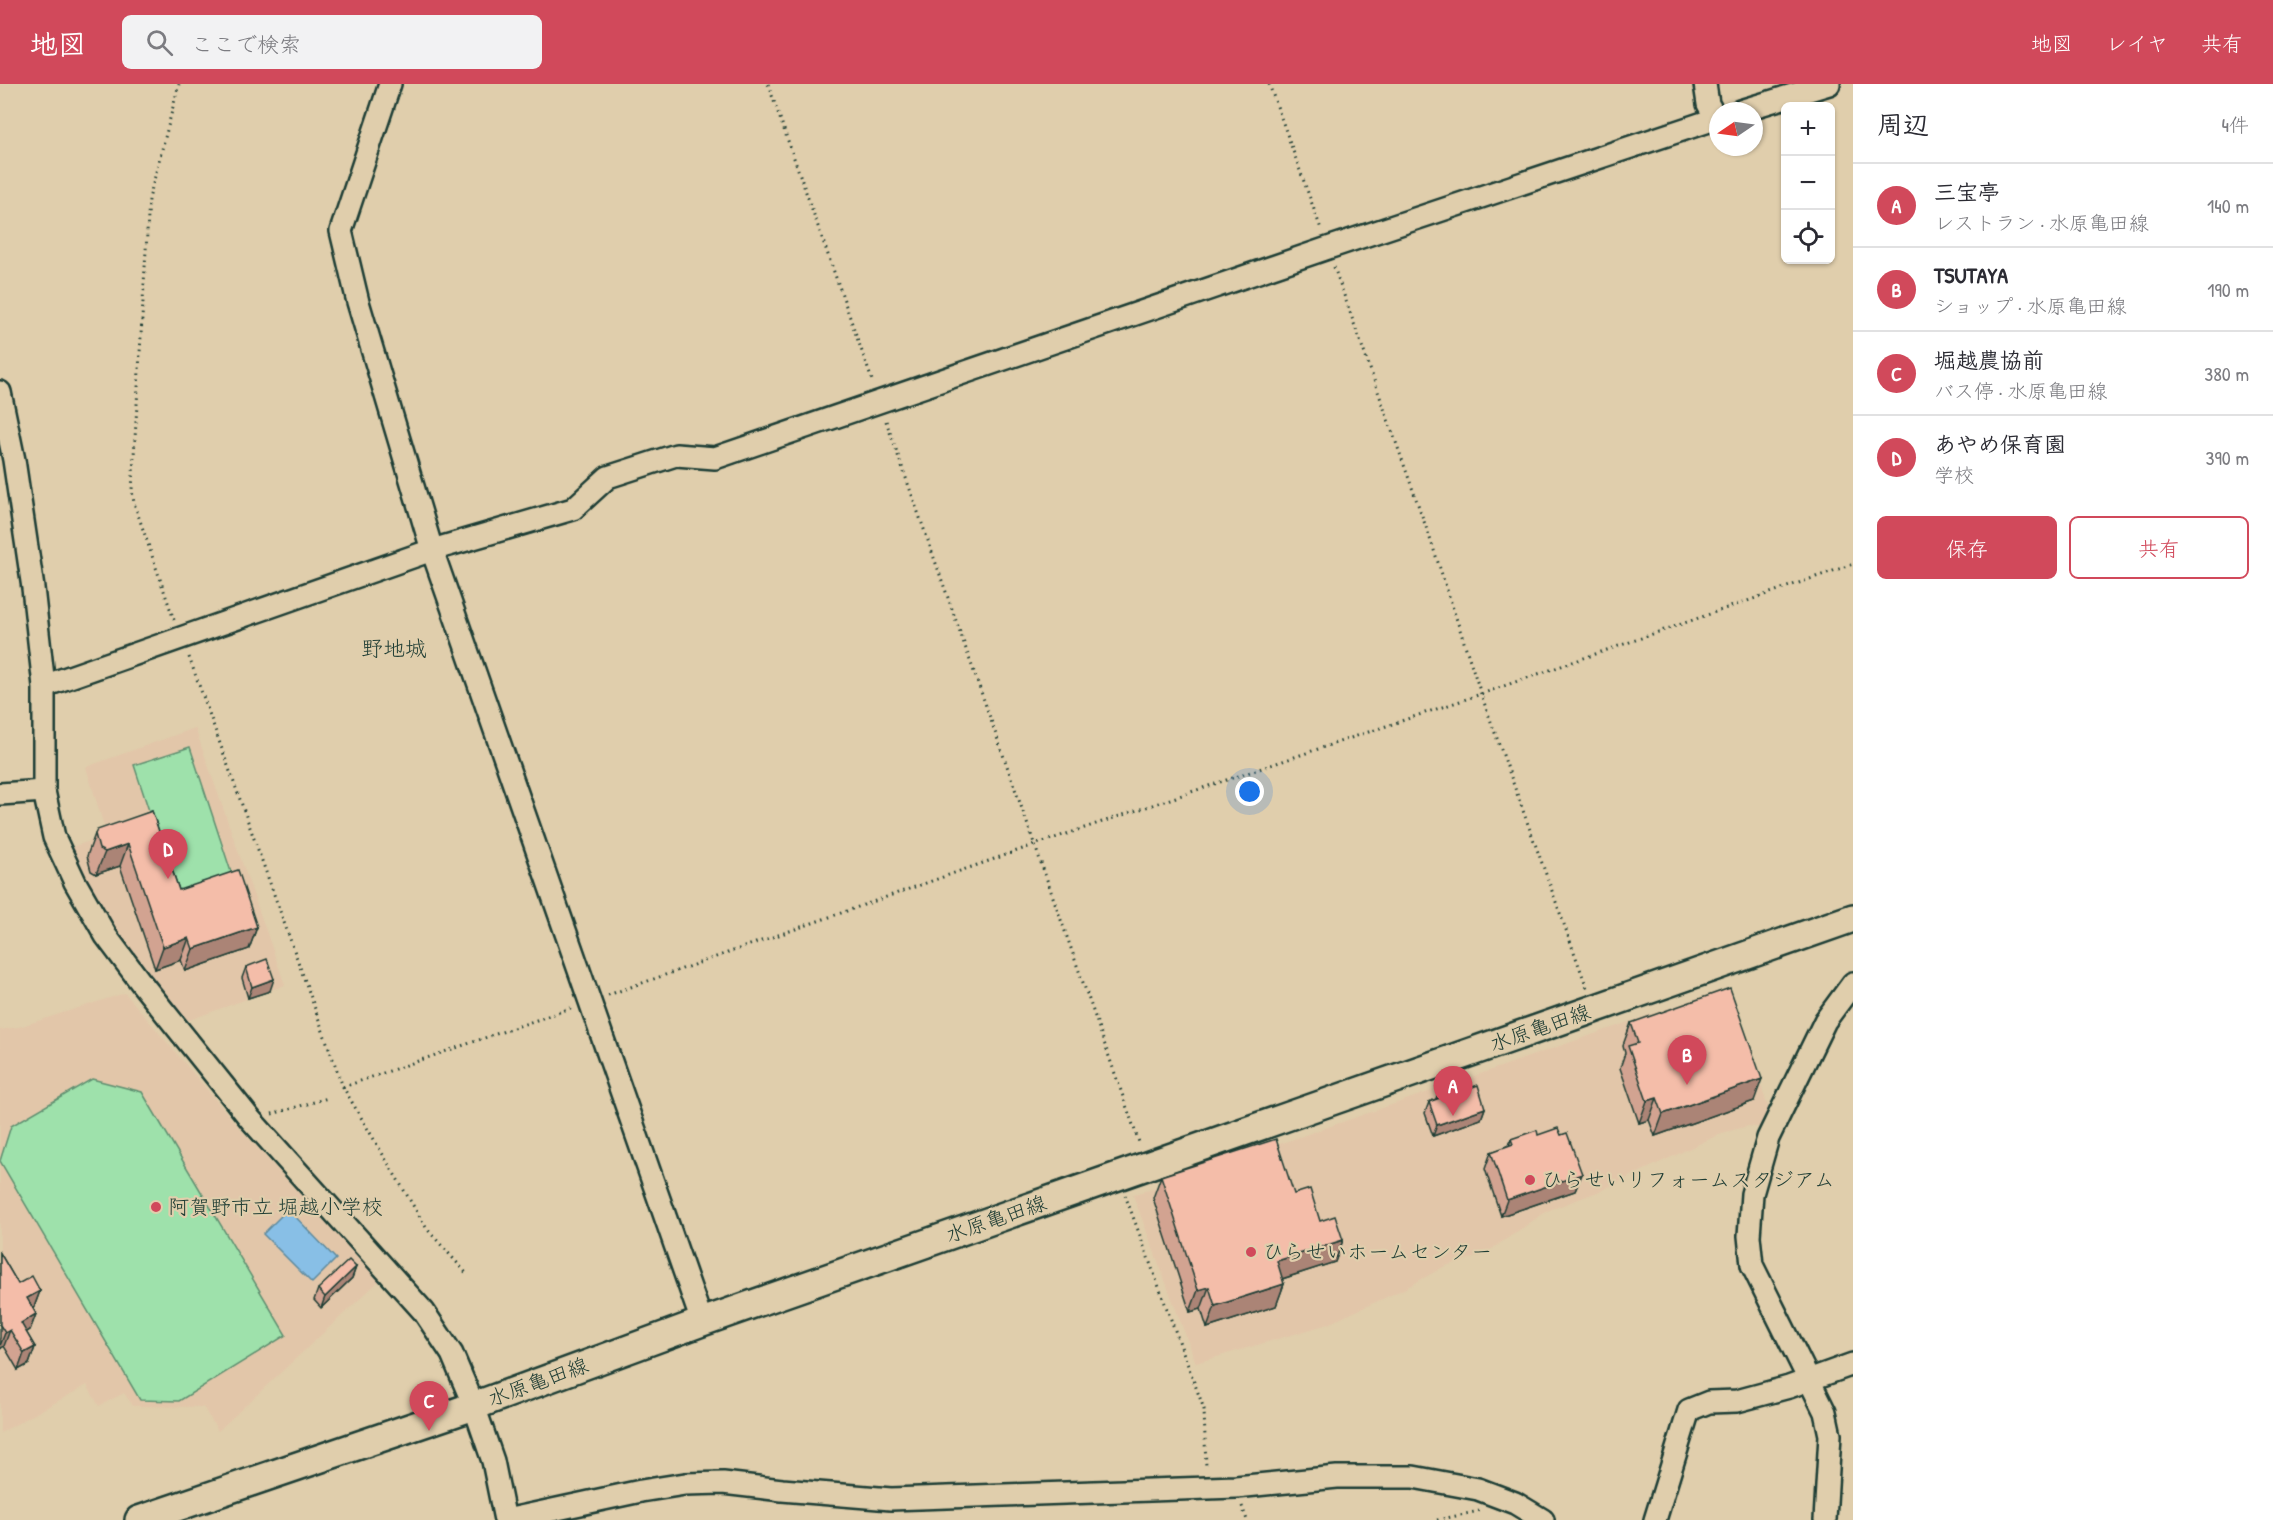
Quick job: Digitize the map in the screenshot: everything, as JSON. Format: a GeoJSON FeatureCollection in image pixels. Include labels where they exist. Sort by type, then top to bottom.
{"type":"FeatureCollection","features":[{"type":"Feature","properties":{"kind":"main road","name":"水原亀田線"},"geometry":{"type":"LineString","coordinates":[[140,1520],[474,1406],[702,1322],[1853,918]]}},
{"type":"Feature","properties":{"kind":"street"},"geometry":{"type":"LineString","coordinates":[[390,84],[341,231],[358,302],[432,550],[702,1322]]}},
{"type":"Feature","properties":{"kind":"street"},"geometry":{"type":"LineString","coordinates":[[1705,84],[1709,106]]}},
{"type":"Feature","properties":{"kind":"street"},"geometry":{"type":"LineString","coordinates":[[1763,104],[1829,84]]}},
{"type":"Feature","properties":{"kind":"street"},"geometry":{"type":"LineString","coordinates":[[44,686],[432,550],[573,509],[608,477],[676,455],[715,458],[1328,248],[1709,121]]}},
{"type":"Feature","properties":{"kind":"street"},"geometry":{"type":"LineString","coordinates":[[0,392],[14,460],[33,588],[44,686],[44,790],[54,837],[75,882],[106,936],[142,984],[251,1120],[424,1312],[452,1354],[474,1406],[493,1461],[506,1520],[641,1491],[685,1484],[723,1483],[891,1499],[1207,1488],[1337,1477],[1413,1477],[1478,1489],[1515,1503],[1543,1520]]}},
{"type":"Feature","properties":{"kind":"street"},"geometry":{"type":"LineString","coordinates":[[0,795],[44,790]]}},
{"type":"Feature","properties":{"kind":"street"},"geometry":{"type":"LineString","coordinates":[[1825,1520],[1830,1435],[1825,1412],[1752,1265],[1749,1236],[1752,1194],[1768,1138],[1825,1021],[1853,983]]}},
{"type":"Feature","properties":{"kind":"street"},"geometry":{"type":"LineString","coordinates":[[1655,1520],[1689,1410],[1709,1402],[1737,1401],[1789,1387],[1853,1364]]}},
{"type":"Feature","properties":{"kind":"path"},"geometry":{"type":"LineString","coordinates":[[179,84],[149,199],[132,490],[134,503],[343,1087],[427,1229],[466,1274]]}},
{"type":"Feature","properties":{"kind":"path"},"geometry":{"type":"LineString","coordinates":[[768,84],[1148,1166]]}},
{"type":"Feature","properties":{"kind":"path"},"geometry":{"type":"LineString","coordinates":[[1269,84],[1432,544],[1481,694],[1594,1008]]}},
{"type":"Feature","properties":{"kind":"path"},"geometry":{"type":"LineString","coordinates":[[343,1087],[1034,845],[1481,694],[1853,564]]}},
{"type":"Feature","properties":{"kind":"path"},"geometry":{"type":"LineString","coordinates":[[251,1120],[328,1098]]}},
{"type":"Feature","properties":{"kind":"path"},"geometry":{"type":"LineString","coordinates":[[1118,1177],[1204,1409],[1207,1488]]}},
{"type":"Feature","properties":{"kind":"path"},"geometry":{"type":"LineString","coordinates":[[1437,1520],[1482,1510]]}},
{"type":"Feature","properties":{"kind":"shaded area"},"geometry":{"type":"Polygon","coordinates":[[[195,728],[285,985],[184,1022],[135,962],[104,911],[71,847],[107,836],[86,767],[195,728]]]}},
{"type":"Feature","properties":{"kind":"shaded area"},"geometry":{"type":"Polygon","coordinates":[[[1729,987],[1770,1113],[1763,1128],[1748,1126],[1722,1133],[1600,1191],[1547,1211],[1483,1255],[1445,1266],[1404,1289],[1328,1324],[1196,1363],[1133,1195],[1729,987]]]}},
{"type":"Feature","properties":{"kind":"shaded area","name":"阿賀野市立 堀越小学校"},"geometry":{"type":"Polygon","coordinates":[[[125,993],[244,1133],[379,1281],[218,1431],[203,1407],[133,1406],[124,1393],[99,1406],[87,1385],[0,1433],[0,1030],[19,1027],[125,993]]]}},
{"type":"Feature","properties":{"kind":"green space"},"geometry":{"type":"Polygon","coordinates":[[[190,747],[234,881],[178,899],[134,765],[190,747]]]}},
{"type":"Feature","properties":{"kind":"green space"},"geometry":{"type":"Polygon","coordinates":[[[92,1079],[142,1092],[286,1335],[179,1401],[140,1400],[0,1161],[11,1126],[92,1079]]]}},
{"type":"Feature","properties":{"kind":"water"},"geometry":{"type":"Polygon","coordinates":[[[288,1209],[336,1259],[312,1283],[263,1234],[288,1209]]]}},
{"type":"Feature","properties":{"kind":"building"},"geometry":{"type":"Polygon","coordinates":[[[152,811],[179,890],[238,870],[257,927],[193,949],[189,938],[163,947],[128,844],[105,852],[99,849],[95,834],[97,830],[152,811]]]}},
{"type":"Feature","properties":{"kind":"building"},"geometry":{"type":"Polygon","coordinates":[[[267,959],[274,979],[252,987],[246,967],[267,959]]]}},
{"type":"Feature","properties":{"kind":"building"},"geometry":{"type":"Polygon","coordinates":[[[1730,988],[1762,1079],[1663,1114],[1657,1098],[1647,1101],[1628,1046],[1638,1043],[1631,1023],[1730,988]]]}},
{"type":"Feature","properties":{"kind":"building"},"geometry":{"type":"Polygon","coordinates":[[[1453,1085],[1456,1093],[1478,1085],[1485,1108],[1437,1125],[1429,1102],[1442,1097],[1439,1090],[1453,1085]]]}},
{"type":"Feature","properties":{"kind":"building","name":"ひらせいリフォームスタジアム"},"geometry":{"type":"Polygon","coordinates":[[[1558,1128],[1561,1135],[1567,1133],[1582,1174],[1507,1200],[1491,1152],[1513,1144],[1511,1139],[1537,1130],[1538,1135],[1558,1128]]]}},
{"type":"Feature","properties":{"kind":"building","name":"ひらせいホームセンター"},"geometry":{"type":"Polygon","coordinates":[[[1276,1139],[1294,1194],[1310,1189],[1320,1221],[1335,1216],[1343,1240],[1277,1261],[1284,1284],[1215,1306],[1209,1287],[1198,1290],[1161,1176],[1276,1139]]]}},
{"type":"Feature","properties":{"kind":"building"},"geometry":{"type":"Polygon","coordinates":[[[0,1253],[18,1284],[32,1276],[40,1291],[27,1298],[36,1314],[21,1323],[35,1347],[24,1353],[10,1330],[5,1333],[0,1325],[0,1253]]]}},
{"type":"Feature","properties":{"kind":"building"},"geometry":{"type":"Polygon","coordinates":[[[349,1260],[356,1267],[325,1297],[318,1289],[349,1260]]]}},
{"type":"Feature","properties":{"kind":"place","name":"あやめ保育園"},"geometry":{"type":"Point","coordinates":[168,879]}},
{"type":"Feature","properties":{"kind":"place","name":"TSUTAYA"},"geometry":{"type":"Point","coordinates":[1687,1085]}},
{"type":"Feature","properties":{"kind":"place","name":"三宝亭"},"geometry":{"type":"Point","coordinates":[1453,1116]}},
{"type":"Feature","properties":{"kind":"place","name":"ひらせいリフォームスタジアム"},"geometry":{"type":"Point","coordinates":[1530,1180]}},
{"type":"Feature","properties":{"kind":"place","name":"阿賀野市立 堀越小学校"},"geometry":{"type":"Point","coordinates":[156,1207]}},
{"type":"Feature","properties":{"kind":"place","name":"ひらせいホームセンター"},"geometry":{"type":"Point","coordinates":[1251,1252]}},
{"type":"Feature","properties":{"kind":"place","name":"堀越農協前"},"geometry":{"type":"Point","coordinates":[429,1431]}},
{"type":"Feature","properties":{"kind":"district","name":"野地城"},"geometry":{"type":"Point","coordinates":[394,648]}}]}
